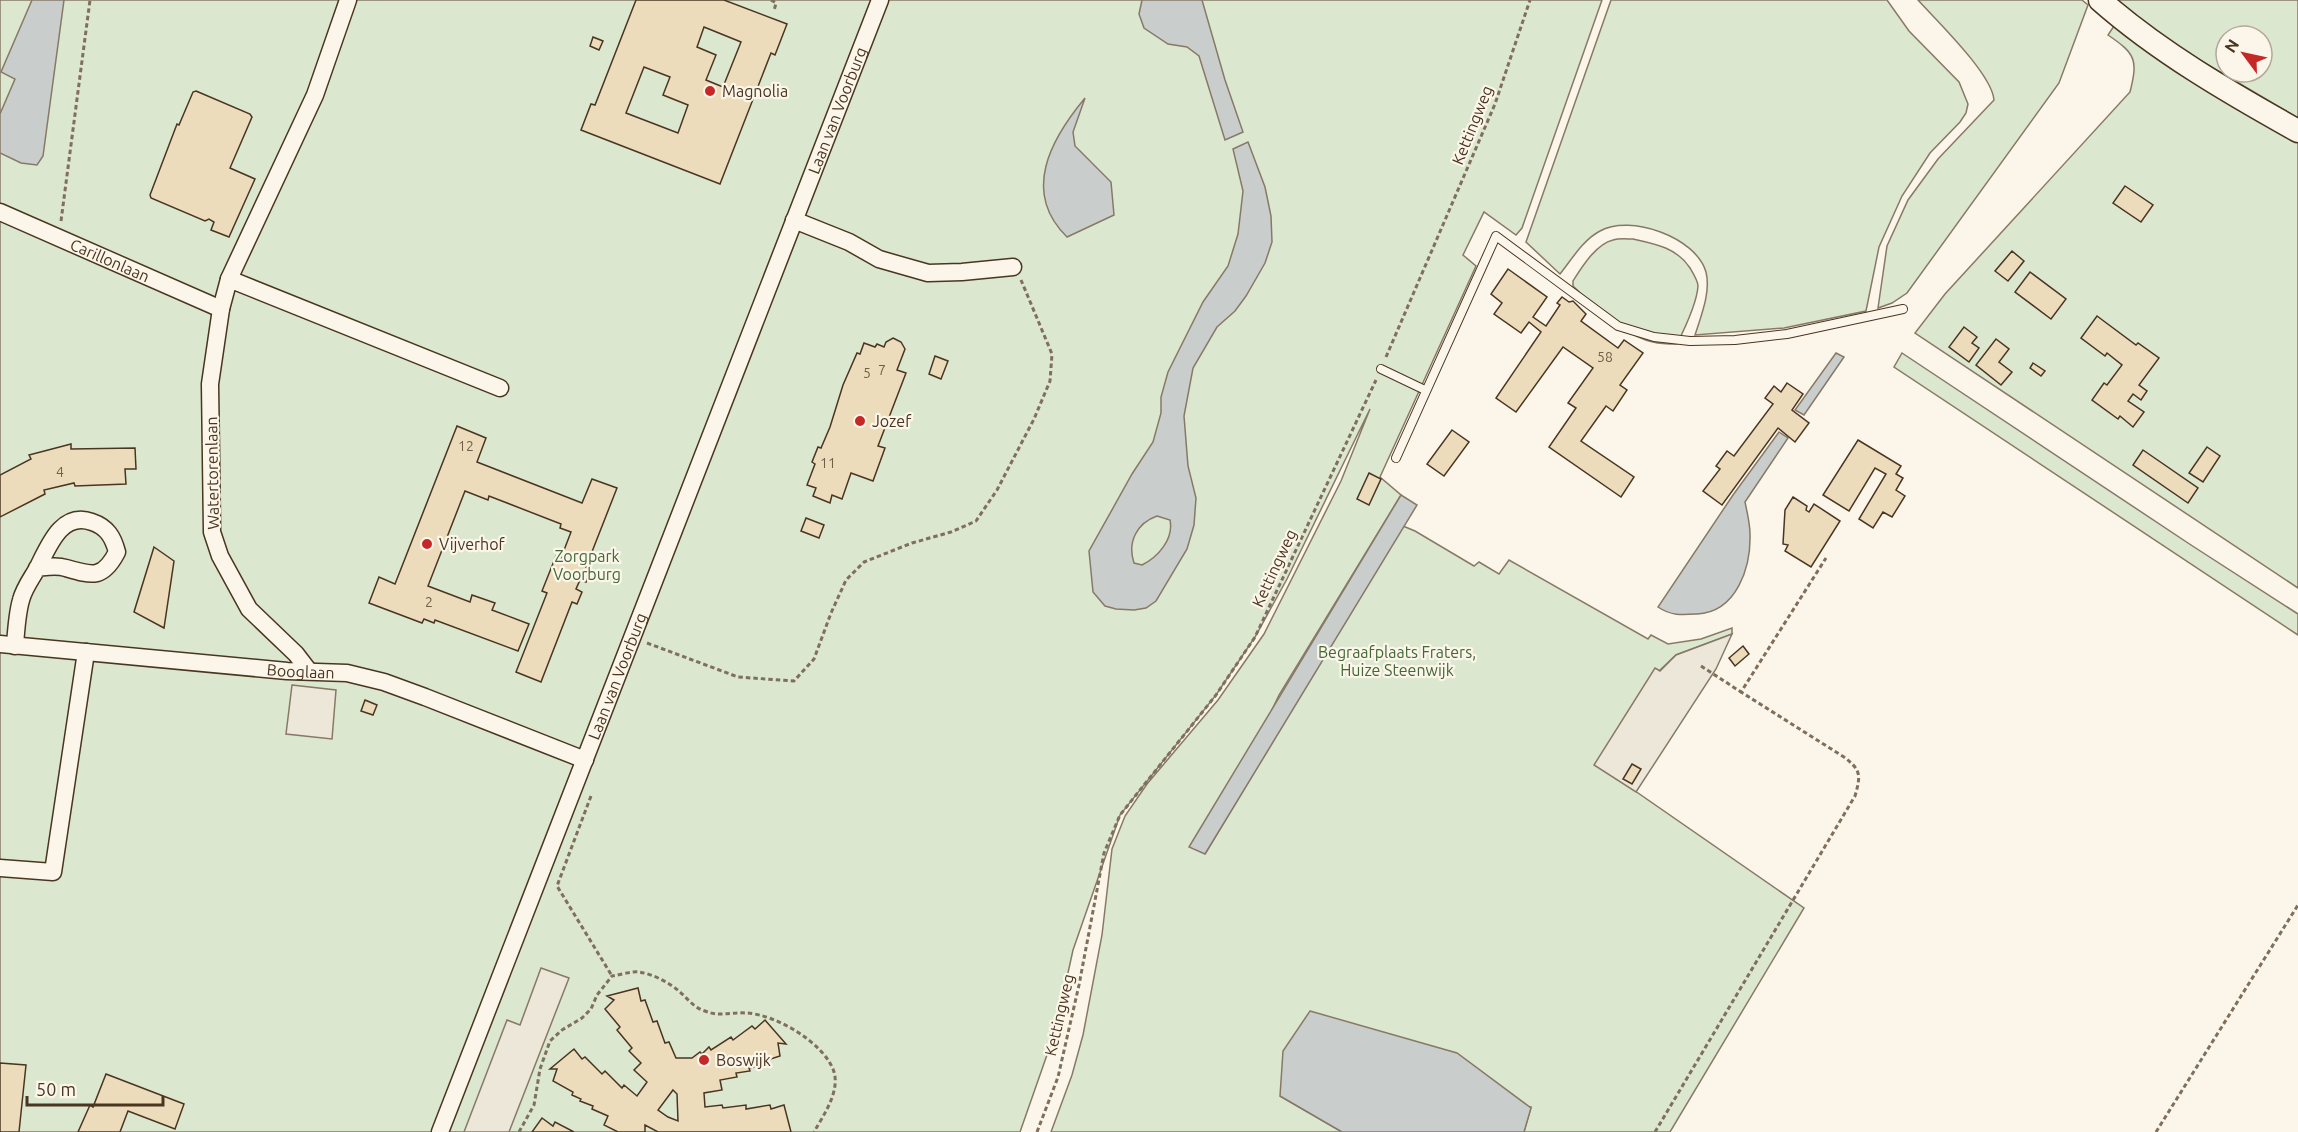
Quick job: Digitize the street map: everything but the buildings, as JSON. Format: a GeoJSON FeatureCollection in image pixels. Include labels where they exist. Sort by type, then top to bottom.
{"type":"FeatureCollection","features":[{"type":"Feature","properties":{"kind":"street","name":"Watertorenlaan"},"geometry":{"type":"LineString","coordinates":[[309,671],[296,654],[249,609],[220,556],[212,532],[210,384],[221,309],[229,279],[315,95],[348,0]]}},
{"type":"Feature","properties":{"kind":"street","name":"Laan van Voorburg"},"geometry":{"type":"LineString","coordinates":[[440,1132],[634,638],[880,0]]}},
{"type":"Feature","properties":{"kind":"street"},"geometry":{"type":"LineString","coordinates":[[2100,0],[2142,34],[2206,76],[2298,131]]}},
{"type":"Feature","properties":{"kind":"street","name":"Carillonlaan"},"geometry":{"type":"LineString","coordinates":[[0,212],[221,309]]}},
{"type":"Feature","properties":{"kind":"street"},"geometry":{"type":"LineString","coordinates":[[794,220],[849,242],[879,259],[928,273],[1013,267]]}},
{"type":"Feature","properties":{"kind":"street"},"geometry":{"type":"LineString","coordinates":[[229,279],[500,388]]}},
{"type":"Feature","properties":{"kind":"street"},"geometry":{"type":"LineString","coordinates":[[7,645],[21,599],[46,547],[56,534],[73,520],[81,519],[102,526],[113,538],[117,552],[109,568],[94,574],[78,573],[58,567],[37,568]]}},
{"type":"Feature","properties":{"kind":"street","name":"Booglaan"},"geometry":{"type":"LineString","coordinates":[[7,645],[287,671],[347,673],[384,682],[585,760]]}},
{"type":"Feature","properties":{"kind":"street"},"geometry":{"type":"LineString","coordinates":[[0,868],[53,872],[86,652]]}},
{"type":"Feature","properties":{"kind":"lane"},"geometry":{"type":"LineString","coordinates":[[1396,458],[1496,236],[1618,326],[1654,337],[1690,341],[1735,340],[1786,334],[1903,309]]}},
{"type":"Feature","properties":{"kind":"lane"},"geometry":{"type":"LineString","coordinates":[[1381,369],[1425,390]]}},
{"type":"Feature","properties":{"kind":"path"},"geometry":{"type":"LineString","coordinates":[[59,237],[90,0]]}},
{"type":"Feature","properties":{"kind":"path"},"geometry":{"type":"LineString","coordinates":[[771,0],[776,3],[774,11]]}},
{"type":"Feature","properties":{"kind":"path","name":"Kettingweg"},"geometry":{"type":"LineString","coordinates":[[1037,1132],[1058,1077],[1079,985],[1104,854],[1120,815],[1216,695],[1255,637],[1381,369],[1495,104],[1530,0]]}},
{"type":"Feature","properties":{"kind":"path"},"geometry":{"type":"LineString","coordinates":[[634,638],[738,677],[794,681],[814,658],[846,580],[864,562],[976,521],[998,490],[1034,419],[1050,381],[1052,354],[1027,290],[1013,267]]}},
{"type":"Feature","properties":{"kind":"path"},"geometry":{"type":"LineString","coordinates":[[1741,692],[1826,558]]}},
{"type":"Feature","properties":{"kind":"path"},"geometry":{"type":"LineString","coordinates":[[1655,1132],[1855,796],[1860,779],[1856,766],[1844,757],[1701,666]]}},
{"type":"Feature","properties":{"kind":"path"},"geometry":{"type":"LineString","coordinates":[[595,787],[557,886],[612,976]]}},
{"type":"Feature","properties":{"kind":"path"},"geometry":{"type":"LineString","coordinates":[[2156,1132],[2298,905]]}},
{"type":"Feature","properties":{"kind":"path"},"geometry":{"type":"LineString","coordinates":[[519,1132],[534,1105],[540,1069],[550,1041],[561,1030],[582,1018],[591,1009],[597,995],[612,976],[638,971],[669,984],[693,1006],[705,1012],[720,1015],[746,1012],[764,1016],[801,1034],[820,1049],[834,1073],[832,1101],[814,1132]]}},
{"type":"Feature","properties":{"kind":"green space","name":"Zorgpark Voorburg"},"geometry":{"type":"Polygon","coordinates":[[[0,0],[1602,0],[1522,228],[1516,235],[1484,212],[1463,255],[1476,266],[1380,477],[1401,495],[1279,695],[1205,854],[1403,526],[1474,566],[1479,562],[1499,574],[1509,560],[1648,639],[1651,635],[1668,644],[1701,639],[1732,628],[1732,634],[1676,655],[1659,671],[1656,669],[1615,777],[1804,908],[1670,1132],[1524,1132],[1531,1107],[1280,1096],[1342,1132],[1051,1132],[1072,1075],[1083,1035],[1102,935],[1112,849],[1125,816],[1147,784],[1218,700],[1264,634],[1341,481],[1370,409],[1287,579],[1255,637],[1216,695],[1120,815],[1073,950],[1055,1032],[1020,1132],[0,1132],[0,0]]]}},
{"type":"Feature","properties":{"kind":"green space"},"geometry":{"type":"Polygon","coordinates":[[[1611,0],[1887,0],[1909,31],[1959,82],[1968,104],[1966,113],[1930,153],[1902,196],[1879,247],[1866,311],[1784,328],[1695,335],[1706,296],[1706,272],[1700,259],[1676,239],[1644,227],[1613,226],[1588,239],[1560,274],[1526,242],[1611,0]]]}},
{"type":"Feature","properties":{"kind":"green space"},"geometry":{"type":"Polygon","coordinates":[[[1918,0],[2082,0],[2088,5],[2059,83],[1907,293],[1892,303],[1878,308],[1887,246],[1908,200],[1938,159],[1994,100],[1991,89],[1974,62],[1918,0]]]}},
{"type":"Feature","properties":{"kind":"green space"},"geometry":{"type":"Polygon","coordinates":[[[2114,0],[2298,0],[2298,118],[2240,84],[2274,84],[2274,24],[2214,24],[2214,68],[2171,43],[2114,0]]]}},
{"type":"Feature","properties":{"kind":"green space"},"geometry":{"type":"Polygon","coordinates":[[[2116,23],[2298,141],[2298,588],[1915,333],[1945,294],[2130,92],[2134,72],[2132,59],[2124,47],[2108,35],[2116,23]]]}},
{"type":"Feature","properties":{"kind":"green space"},"geometry":{"type":"Polygon","coordinates":[[[1615,239],[1633,239],[1672,251],[1685,261],[1696,279],[1698,286],[1695,300],[1677,344],[1653,342],[1632,334],[1600,311],[1573,286],[1573,281],[1581,269],[1601,246],[1615,239]]]}},
{"type":"Feature","properties":{"kind":"green space"},"geometry":{"type":"Polygon","coordinates":[[[1902,353],[2298,614],[2298,635],[1894,367],[1902,353]]]}},
{"type":"Feature","properties":{"kind":"shaded area"},"geometry":{"type":"Polygon","coordinates":[[[32,0],[64,0],[43,156],[37,165],[21,163],[0,153],[0,114],[15,79],[1,72],[32,0]]]}},
{"type":"Feature","properties":{"kind":"shaded area"},"geometry":{"type":"Polygon","coordinates":[[[1142,0],[1202,0],[1243,132],[1225,140],[1199,56],[1187,47],[1168,44],[1144,28],[1139,14],[1142,0]]]}},
{"type":"Feature","properties":{"kind":"shaded area"},"geometry":{"type":"Polygon","coordinates":[[[1085,98],[1073,132],[1075,146],[1111,182],[1114,215],[1067,237],[1053,220],[1046,202],[1044,184],[1046,166],[1061,131],[1085,98]]]}},
{"type":"Feature","properties":{"kind":"shaded area"},"geometry":{"type":"Polygon","coordinates":[[[1248,142],[1265,187],[1271,216],[1272,242],[1265,263],[1246,296],[1235,311],[1217,327],[1193,368],[1184,416],[1188,466],[1196,498],[1194,525],[1187,549],[1156,601],[1146,608],[1116,609],[1105,606],[1093,592],[1089,551],[1132,474],[1153,442],[1168,372],[1203,302],[1228,266],[1238,234],[1243,191],[1233,149],[1248,142]],[[1157,516],[1139,528],[1132,548],[1134,563],[1142,565],[1164,547],[1170,534],[1170,520],[1157,516]]]}},
{"type":"Feature","properties":{"kind":"shaded area"},"geometry":{"type":"Polygon","coordinates":[[[1836,353],[1844,357],[1804,415],[1795,410],[1836,353]]]}},
{"type":"Feature","properties":{"kind":"shaded area"},"geometry":{"type":"Polygon","coordinates":[[[1779,432],[1788,438],[1745,502],[1750,530],[1750,547],[1744,573],[1732,597],[1711,611],[1697,614],[1681,615],[1658,607],[1733,495],[1779,432]]]}},
{"type":"Feature","properties":{"kind":"shaded area"},"geometry":{"type":"Polygon","coordinates":[[[1401,495],[1417,505],[1205,854],[1189,847],[1401,495]]]}},
{"type":"Feature","properties":{"kind":"shaded area"},"geometry":{"type":"Polygon","coordinates":[[[1732,634],[1716,669],[1636,792],[1594,765],[1655,668],[1660,671],[1676,655],[1732,634]]]}},
{"type":"Feature","properties":{"kind":"shaded area"},"geometry":{"type":"Polygon","coordinates":[[[292,685],[336,690],[332,739],[286,734],[292,685]]]}},
{"type":"Feature","properties":{"kind":"shaded area"},"geometry":{"type":"Polygon","coordinates":[[[541,968],[569,978],[509,1132],[464,1132],[507,1020],[520,1025],[541,968]]]}},
{"type":"Feature","properties":{"kind":"shaded area"},"geometry":{"type":"Polygon","coordinates":[[[1310,1011],[1457,1053],[1531,1108],[1524,1132],[1342,1132],[1280,1096],[1283,1051],[1310,1011]]]}},
{"type":"Feature","properties":{"kind":"place","name":"Magnolia"},"geometry":{"type":"Point","coordinates":[710,91]}},
{"type":"Feature","properties":{"kind":"place","name":"Jozef"},"geometry":{"type":"Point","coordinates":[860,421]}},
{"type":"Feature","properties":{"kind":"place","name":"Vijverhof"},"geometry":{"type":"Point","coordinates":[427,544]}},
{"type":"Feature","properties":{"kind":"place","name":"Boswijk"},"geometry":{"type":"Point","coordinates":[704,1060]}},
{"type":"Feature","properties":{"kind":"park label","name":"Begraafplaats Fraters, Huize Steenwijk"},"geometry":{"type":"Point","coordinates":[1397,661]}}]}
